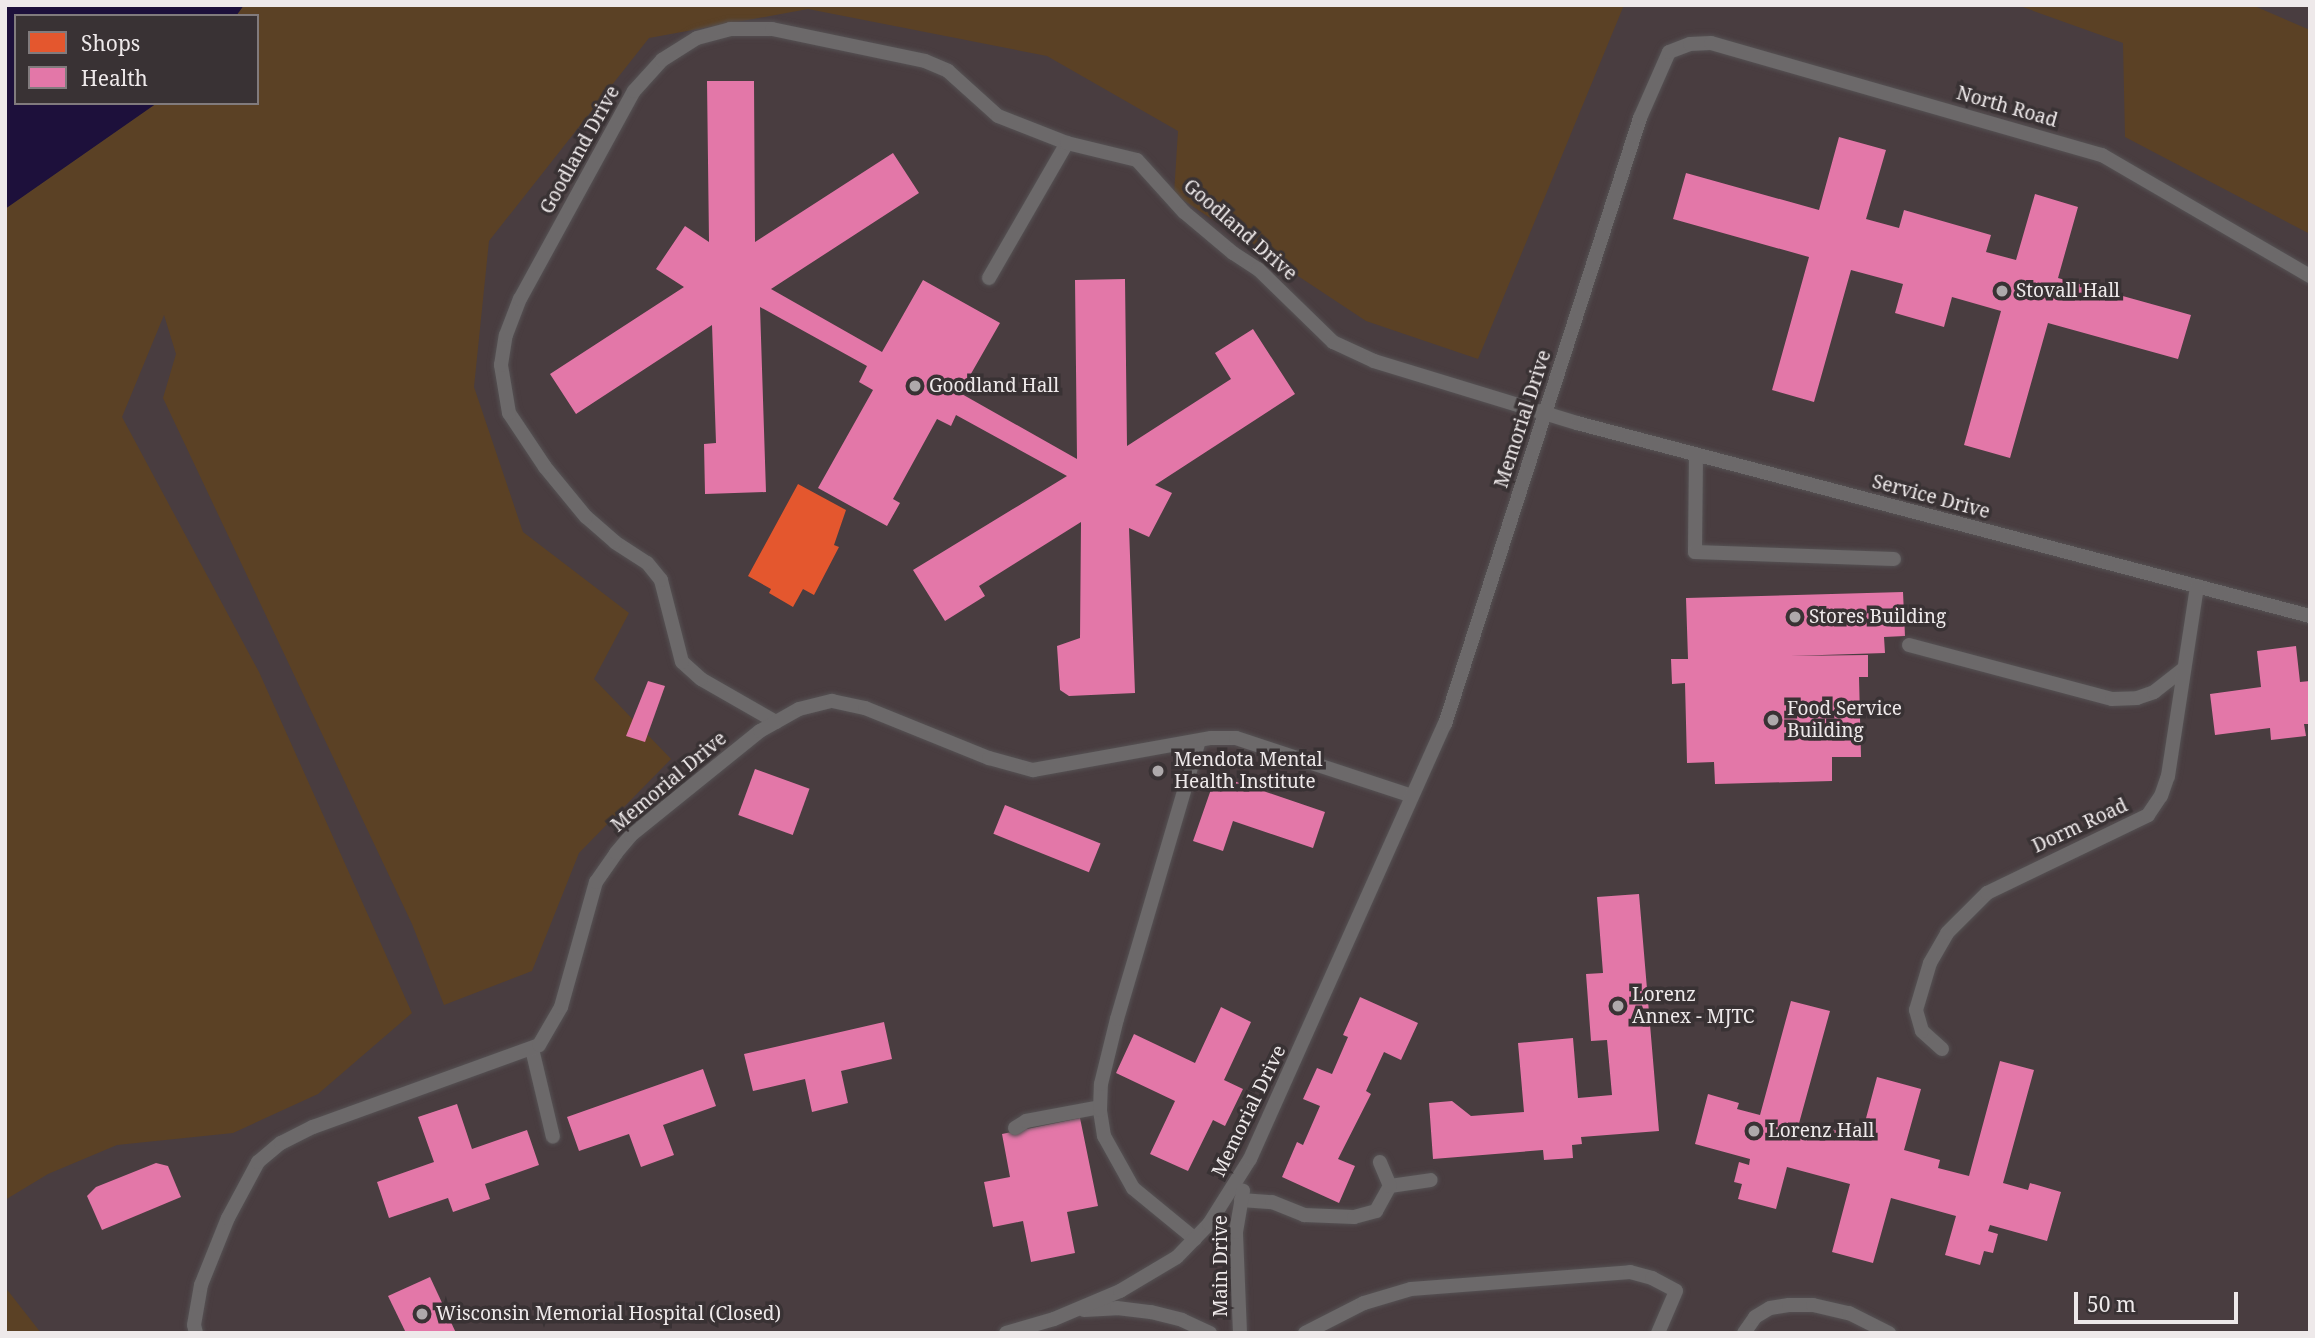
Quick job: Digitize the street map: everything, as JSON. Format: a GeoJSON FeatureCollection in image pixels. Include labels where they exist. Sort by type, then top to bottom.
{"type":"FeatureCollection","features":[{"type":"Feature","properties":{"kind":"lane","name":"Goodland Drive"},"geometry":{"type":"LineString","coordinates":[[776,722],[701,679],[682,662],[661,580],[647,563],[615,542],[586,517],[545,467],[509,414],[501,365],[506,335],[520,299],[634,91],[662,60],[697,38],[730,29],[772,29],[925,61],[948,71],[998,116],[1067,143],[1137,160],[1184,212],[1233,253],[1258,269],[1333,342],[1374,361],[1544,414]]}},
{"type":"Feature","properties":{"kind":"lane","name":"North Road"},"geometry":{"type":"LineString","coordinates":[[1669,52],[1690,44],[1711,43],[2102,155],[2310,276]]}},
{"type":"Feature","properties":{"kind":"lane","name":"Memorial Drive"},"geometry":{"type":"LineString","coordinates":[[1006,1333],[1072,1311],[1157,1271],[1177,1257],[1222,1206],[1250,1159],[1445,724],[1640,118],[1669,52]]}},
{"type":"Feature","properties":{"kind":"lane"},"geometry":{"type":"LineString","coordinates":[[989,278],[1067,143]]}},
{"type":"Feature","properties":{"kind":"lane","name":"Service Drive"},"geometry":{"type":"LineString","coordinates":[[1544,414],[2310,616]]}},
{"type":"Feature","properties":{"kind":"lane"},"geometry":{"type":"LineString","coordinates":[[1696,455],[1695,552],[1894,559]]}},
{"type":"Feature","properties":{"kind":"lane","name":"Dorm Road"},"geometry":{"type":"LineString","coordinates":[[1942,1049],[1922,1031],[1916,1010],[1930,963],[1947,933],[1987,894],[2148,815],[2161,796],[2168,776],[2182,670],[2197,586]]}},
{"type":"Feature","properties":{"kind":"lane"},"geometry":{"type":"LineString","coordinates":[[1909,645],[2112,699],[2137,698],[2154,692],[2182,670]]}},
{"type":"Feature","properties":{"kind":"lane","name":"Memorial Drive"},"geometry":{"type":"LineString","coordinates":[[532,1049],[545,1037],[561,1007],[586,910],[596,883],[616,853],[631,835],[760,731],[799,709],[832,701],[865,708],[1012,766],[1033,770],[1199,741],[1236,738],[1412,796]]}},
{"type":"Feature","properties":{"kind":"lane"},"geometry":{"type":"LineString","coordinates":[[1195,1239],[1133,1188],[1104,1136],[1100,1107],[1101,1084],[1117,1019],[1199,741]]}},
{"type":"Feature","properties":{"kind":"lane"},"geometry":{"type":"LineString","coordinates":[[196,1333],[194,1325],[201,1285],[228,1218],[258,1162],[281,1143],[313,1128],[532,1049],[553,1137]]}},
{"type":"Feature","properties":{"kind":"lane"},"geometry":{"type":"LineString","coordinates":[[1015,1128],[1026,1121],[1100,1107]]}},
{"type":"Feature","properties":{"kind":"lane","name":"Main Drive"},"geometry":{"type":"LineString","coordinates":[[1240,1333],[1236,1232],[1250,1159]]}},
{"type":"Feature","properties":{"kind":"lane"},"geometry":{"type":"LineString","coordinates":[[1380,1162],[1390,1186]]}},
{"type":"Feature","properties":{"kind":"lane"},"geometry":{"type":"LineString","coordinates":[[1390,1186],[1431,1180]]}},
{"type":"Feature","properties":{"kind":"lane"},"geometry":{"type":"LineString","coordinates":[[1241,1200],[1272,1202],[1304,1215],[1354,1217],[1376,1211],[1390,1186]]}},
{"type":"Feature","properties":{"kind":"lane"},"geometry":{"type":"LineString","coordinates":[[1306,1333],[1364,1303],[1411,1289],[1630,1272],[1652,1278],[1676,1291],[1658,1333]]}},
{"type":"Feature","properties":{"kind":"lane"},"geometry":{"type":"LineString","coordinates":[[1744,1333],[1755,1317],[1770,1307],[1789,1305],[1813,1305],[1849,1313],[1889,1333]]}},
{"type":"Feature","properties":{"kind":"lane","name":"Main Drive"},"geometry":{"type":"LineString","coordinates":[[1072,1311],[1117,1308],[1151,1312],[1182,1320],[1210,1333]]}},
{"type":"Feature","properties":{"kind":"shaded area"},"geometry":{"type":"Polygon","coordinates":[[[5,5],[244,5],[237,14],[14,14],[14,105],[154,105],[5,209],[5,5]]]}},
{"type":"Feature","properties":{"kind":"shaded area","name":"Mendota Mental Health Institute"},"geometry":{"type":"Polygon","coordinates":[[[244,5],[2310,5],[2310,1333],[5,1333],[5,209],[154,105],[259,105],[259,14],[237,14],[244,5]]]}},
{"type":"Feature","properties":{"kind":"shaded area"},"geometry":{"type":"Polygon","coordinates":[[[244,5],[1624,5],[1478,359],[1366,321],[1174,194],[1178,131],[1047,56],[808,9],[649,38],[489,241],[474,387],[523,532],[629,613],[594,679],[671,759],[579,853],[532,971],[444,1005],[412,924],[163,398],[176,354],[164,315],[122,417],[259,672],[412,1013],[318,1094],[233,1133],[117,1145],[48,1174],[5,1200],[5,209],[154,105],[259,105],[259,14],[237,14],[244,5]]]}},
{"type":"Feature","properties":{"kind":"shaded area"},"geometry":{"type":"Polygon","coordinates":[[[2017,5],[2252,5],[2310,30],[2310,234],[2125,137],[2123,43],[2017,5]]]}},
{"type":"Feature","properties":{"kind":"shaded area"},"geometry":{"type":"Polygon","coordinates":[[[5,1287],[41,1333],[5,1333],[5,1287]]]}},
{"type":"Feature","properties":{"kind":"building: Shops"},"geometry":{"type":"Polygon","coordinates":[[[798,484],[846,510],[834,545],[839,547],[814,595],[803,589],[793,607],[769,593],[771,589],[748,576],[798,484]]]}},
{"type":"Feature","properties":{"kind":"building: Health","name":"Goodland Hall"},"geometry":{"type":"Polygon","coordinates":[[[707,81],[754,81],[755,242],[893,153],[919,193],[771,289],[882,352],[923,280],[1000,323],[960,393],[1077,459],[1075,280],[1125,279],[1127,446],[1231,379],[1215,353],[1253,329],[1295,394],[1155,485],[1172,493],[1149,537],[1129,528],[1135,693],[1069,696],[1060,690],[1057,646],[1080,638],[1081,522],[979,586],[985,596],[945,621],[913,570],[1067,476],[956,415],[951,426],[937,419],[893,499],[900,503],[887,526],[818,488],[873,390],[859,382],[867,366],[760,307],[766,492],[705,494],[704,444],[716,443],[712,325],[576,414],[550,374],[684,287],[656,269],[685,226],[709,242],[707,81]]]}},
{"type":"Feature","properties":{"kind":"building: Health","name":"Stovall Hall"},"geometry":{"type":"Polygon","coordinates":[[[1839,137],[1886,150],[1866,219],[1899,228],[1904,210],[1991,235],[1986,252],[2016,260],[2035,194],[2078,207],[2058,278],[2191,315],[2178,359],[2048,323],[2010,458],[1964,445],[2001,311],[1952,297],[1944,327],[1895,313],[1903,284],[1851,270],[1814,402],[1772,390],[1809,257],[1673,219],[1686,173],[1819,210],[1839,137]]]}},
{"type":"Feature","properties":{"kind":"building: Health","name":"Food Service Building"},"geometry":{"type":"Polygon","coordinates":[[[1903,592],[1905,636],[1884,637],[1885,653],[1790,656],[1868,655],[1868,677],[1859,677],[1861,757],[1832,757],[1832,781],[1715,784],[1714,762],[1687,763],[1685,683],[1672,684],[1671,659],[1688,659],[1686,598],[1903,592]]]}},
{"type":"Feature","properties":{"kind":"building: Health"},"geometry":{"type":"Polygon","coordinates":[[[2296,646],[2300,682],[2310,681],[2310,724],[2304,724],[2306,736],[2271,740],[2270,728],[2215,735],[2210,694],[2261,687],[2257,651],[2296,646]]]}},
{"type":"Feature","properties":{"kind":"building: Health"},"geometry":{"type":"Polygon","coordinates":[[[648,681],[665,686],[645,742],[626,736],[648,681]]]}},
{"type":"Feature","properties":{"kind":"building: Health"},"geometry":{"type":"Polygon","coordinates":[[[755,769],[810,789],[793,835],[738,815],[755,769]]]}},
{"type":"Feature","properties":{"kind":"building: Health"},"geometry":{"type":"Polygon","coordinates":[[[1216,775],[1325,812],[1313,848],[1233,821],[1223,851],[1193,841],[1216,775]]]}},
{"type":"Feature","properties":{"kind":"building: Health"},"geometry":{"type":"Polygon","coordinates":[[[1005,805],[1100,844],[1089,872],[993,834],[1005,805]]]}},
{"type":"Feature","properties":{"kind":"building: Health","name":"Lorenz Annex - MJTC"},"geometry":{"type":"Polygon","coordinates":[[[1639,894],[1659,1131],[1581,1137],[1582,1144],[1572,1145],[1573,1158],[1544,1160],[1543,1150],[1433,1159],[1429,1103],[1452,1101],[1471,1116],[1524,1112],[1518,1043],[1573,1038],[1578,1098],[1612,1095],[1607,1040],[1591,1041],[1586,974],[1603,973],[1597,897],[1639,894]]]}},
{"type":"Feature","properties":{"kind":"building: Health"},"geometry":{"type":"Polygon","coordinates":[[[1360,997],[1418,1023],[1401,1060],[1384,1052],[1366,1091],[1371,1094],[1338,1159],[1355,1166],[1339,1203],[1282,1177],[1297,1142],[1303,1145],[1320,1106],[1303,1099],[1317,1068],[1332,1074],[1348,1037],[1343,1035],[1360,997]]]}},
{"type":"Feature","properties":{"kind":"building: Health","name":"Lorenz Hall"},"geometry":{"type":"Polygon","coordinates":[[[1791,1001],[1830,1011],[1798,1127],[1822,1134],[1823,1127],[1861,1137],[1877,1077],[1921,1089],[1904,1150],[1940,1160],[1938,1168],[1969,1176],[2000,1061],[2034,1070],[2003,1183],[2028,1190],[2030,1183],[2061,1192],[2047,1241],[1990,1225],[1988,1231],[1998,1234],[1993,1253],[1984,1251],[1980,1265],[1945,1255],[1956,1216],[1891,1198],[1873,1263],[1832,1252],[1850,1184],[1787,1167],[1776,1209],[1738,1199],[1742,1184],[1734,1182],[1739,1162],[1749,1165],[1750,1159],[1695,1144],[1708,1094],[1739,1103],[1737,1109],[1760,1115],[1791,1001]]]}},
{"type":"Feature","properties":{"kind":"building: Health"},"geometry":{"type":"Polygon","coordinates":[[[1221,1007],[1251,1022],[1224,1080],[1243,1089],[1225,1126],[1213,1120],[1188,1171],[1150,1154],[1175,1101],[1116,1073],[1134,1034],[1195,1063],[1221,1007]]]}},
{"type":"Feature","properties":{"kind":"building: Health"},"geometry":{"type":"Polygon","coordinates":[[[884,1022],[892,1059],[841,1071],[848,1103],[812,1112],[805,1079],[753,1091],[744,1054],[884,1022]]]}},
{"type":"Feature","properties":{"kind":"building: Health"},"geometry":{"type":"Polygon","coordinates":[[[703,1069],[716,1106],[663,1125],[674,1155],[641,1167],[629,1134],[579,1151],[567,1117],[703,1069]]]}},
{"type":"Feature","properties":{"kind":"building: Health"},"geometry":{"type":"Polygon","coordinates":[[[457,1104],[472,1149],[527,1130],[539,1165],[485,1184],[490,1199],[453,1212],[448,1198],[389,1218],[377,1182],[434,1162],[418,1117],[457,1104]]]}},
{"type":"Feature","properties":{"kind":"building: Health"},"geometry":{"type":"Polygon","coordinates":[[[1080,1118],[1098,1206],[1067,1212],[1075,1253],[1031,1262],[1023,1221],[993,1227],[984,1182],[1010,1177],[1002,1134],[1080,1118]]]}},
{"type":"Feature","properties":{"kind":"building: Health"},"geometry":{"type":"Polygon","coordinates":[[[156,1163],[168,1166],[181,1197],[102,1230],[87,1196],[96,1187],[156,1163]]]}},
{"type":"Feature","properties":{"kind":"building: Health","name":"Wisconsin Memorial Hospital (Closed)"},"geometry":{"type":"Polygon","coordinates":[[[430,1277],[456,1333],[406,1333],[388,1296],[430,1277]]]}},
{"type":"Feature","properties":{"kind":"place","name":"Stovall Hall"},"geometry":{"type":"Point","coordinates":[2002,291]}},
{"type":"Feature","properties":{"kind":"place","name":"Goodland Hall"},"geometry":{"type":"Point","coordinates":[915,386]}},
{"type":"Feature","properties":{"kind":"place","name":"Stores Building"},"geometry":{"type":"Point","coordinates":[1795,617]}},
{"type":"Feature","properties":{"kind":"place","name":"Food Service Building"},"geometry":{"type":"Point","coordinates":[1773,720]}},
{"type":"Feature","properties":{"kind":"place","name":"Mendota Mental Health Institute"},"geometry":{"type":"Point","coordinates":[1158,771]}},
{"type":"Feature","properties":{"kind":"place","name":"Lorenz Annex - MJTC"},"geometry":{"type":"Point","coordinates":[1618,1006]}},
{"type":"Feature","properties":{"kind":"place","name":"Lorenz Hall"},"geometry":{"type":"Point","coordinates":[1754,1131]}},
{"type":"Feature","properties":{"kind":"place","name":"Wisconsin Memorial Hospital (Closed)"},"geometry":{"type":"Point","coordinates":[422,1314]}}]}
